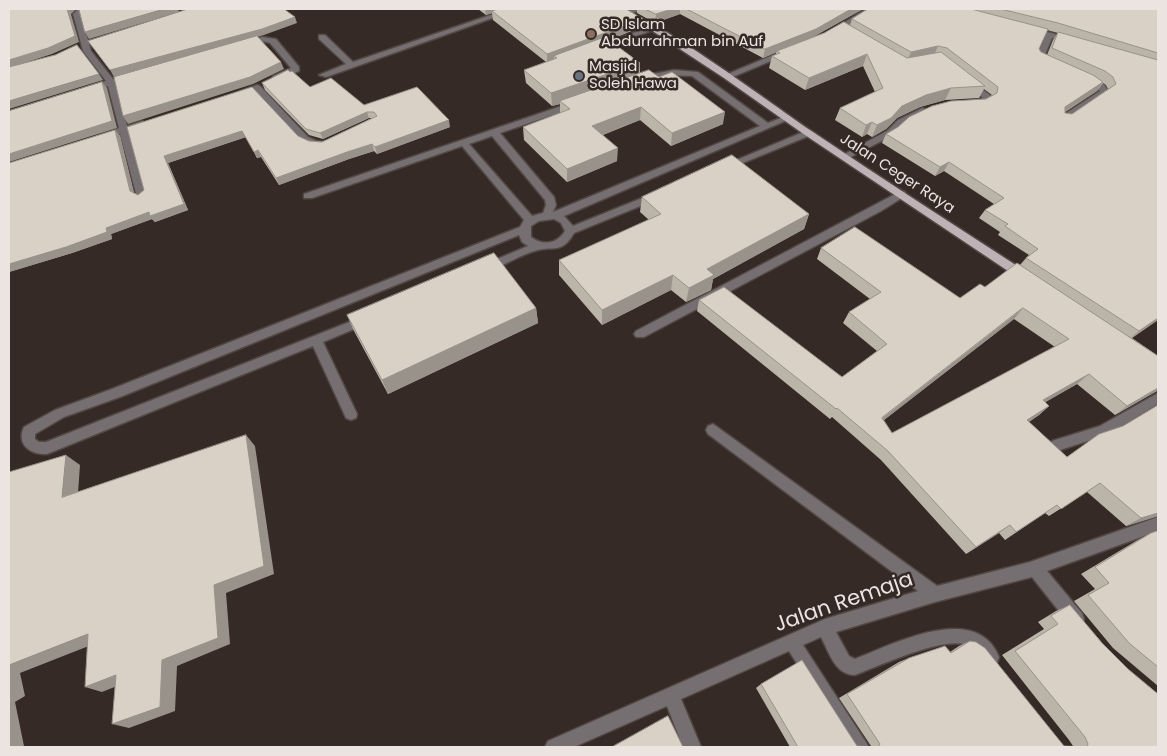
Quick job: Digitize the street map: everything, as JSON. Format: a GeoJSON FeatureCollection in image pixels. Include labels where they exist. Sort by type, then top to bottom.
{"type":"FeatureCollection","features":[{"type":"Feature","properties":{"kind":"main road","name":"Jalan Ceger Raya"},"geometry":{"type":"LineString","coordinates":[[624,11],[654,28],[727,76],[808,133],[1034,283]]}},
{"type":"Feature","properties":{"kind":"street"},"geometry":{"type":"LineString","coordinates":[[82,9],[77,14],[85,45],[111,82],[142,197]]}},
{"type":"Feature","properties":{"kind":"street"},"geometry":{"type":"LineString","coordinates":[[323,75],[514,9]]}},
{"type":"Feature","properties":{"kind":"street"},"geometry":{"type":"LineString","coordinates":[[624,11],[639,9]]}},
{"type":"Feature","properties":{"kind":"street"},"geometry":{"type":"LineString","coordinates":[[825,36],[871,9]]}},
{"type":"Feature","properties":{"kind":"street"},"geometry":{"type":"LineString","coordinates":[[589,51],[654,28]]}},
{"type":"Feature","properties":{"kind":"street"},"geometry":{"type":"LineString","coordinates":[[840,28],[848,32]]}},
{"type":"Feature","properties":{"kind":"street"},"geometry":{"type":"LineString","coordinates":[[1021,28],[1075,42]]}},
{"type":"Feature","properties":{"kind":"street"},"geometry":{"type":"LineString","coordinates":[[1048,35],[1040,58],[1059,68]]}},
{"type":"Feature","properties":{"kind":"street"},"geometry":{"type":"LineString","coordinates":[[322,37],[352,65]]}},
{"type":"Feature","properties":{"kind":"street"},"geometry":{"type":"LineString","coordinates":[[228,97],[257,88],[296,69],[273,41],[262,39],[233,47]]}},
{"type":"Feature","properties":{"kind":"street"},"geometry":{"type":"LineString","coordinates":[[727,76],[800,47]]}},
{"type":"Feature","properties":{"kind":"street"},"geometry":{"type":"LineString","coordinates":[[630,84],[666,72],[682,71],[695,74],[768,127]]}},
{"type":"Feature","properties":{"kind":"street"},"geometry":{"type":"LineString","coordinates":[[74,93],[139,74]]}},
{"type":"Feature","properties":{"kind":"street"},"geometry":{"type":"LineString","coordinates":[[1063,119],[1104,92],[1103,88],[1096,82],[1078,75]]}},
{"type":"Feature","properties":{"kind":"street"},"geometry":{"type":"LineString","coordinates":[[962,77],[988,98],[980,103],[963,105]]}},
{"type":"Feature","properties":{"kind":"street"},"geometry":{"type":"LineString","coordinates":[[257,88],[305,139],[315,144],[324,144],[332,140]]}},
{"type":"Feature","properties":{"kind":"street"},"geometry":{"type":"LineString","coordinates":[[308,196],[585,100]]}},
{"type":"Feature","properties":{"kind":"street"},"geometry":{"type":"LineString","coordinates":[[844,157],[890,133],[901,122],[931,109]]}},
{"type":"Feature","properties":{"kind":"street"},"geometry":{"type":"LineString","coordinates":[[378,314],[47,448],[38,449],[32,446],[28,440],[29,431],[55,415],[126,389],[788,118]]}},
{"type":"Feature","properties":{"kind":"street"},"geometry":{"type":"LineString","coordinates":[[87,141],[156,120]]}},
{"type":"Feature","properties":{"kind":"street"},"geometry":{"type":"LineString","coordinates":[[494,132],[550,199],[551,215]]}},
{"type":"Feature","properties":{"kind":"street"},"geometry":{"type":"LineString","coordinates":[[717,170],[808,133]]}},
{"type":"Feature","properties":{"kind":"street"},"geometry":{"type":"LineString","coordinates":[[463,142],[527,225],[526,239],[537,246]]}},
{"type":"Feature","properties":{"kind":"street"},"geometry":{"type":"LineString","coordinates":[[475,272],[537,246],[555,246],[563,242],[570,231],[662,193]]}},
{"type":"Feature","properties":{"kind":"street"},"geometry":{"type":"LineString","coordinates":[[640,334],[877,209],[901,194]]}},
{"type":"Feature","properties":{"kind":"street"},"geometry":{"type":"LineString","coordinates":[[551,215],[566,221],[570,231]]}},
{"type":"Feature","properties":{"kind":"street"},"geometry":{"type":"LineString","coordinates":[[316,340],[351,414]]}},
{"type":"Feature","properties":{"kind":"street"},"geometry":{"type":"LineString","coordinates":[[1056,445],[1104,430],[1158,398]]}},
{"type":"Feature","properties":{"kind":"street"},"geometry":{"type":"LineString","coordinates":[[713,430],[934,594]]}},
{"type":"Feature","properties":{"kind":"street","name":"Jalan Remaja"},"geometry":{"type":"LineString","coordinates":[[554,747],[826,627],[934,594],[1035,568],[1158,524]]}},
{"type":"Feature","properties":{"kind":"street"},"geometry":{"type":"LineString","coordinates":[[1035,568],[1087,633]]}},
{"type":"Feature","properties":{"kind":"street"},"geometry":{"type":"LineString","coordinates":[[826,627],[843,662],[848,667],[855,667],[936,639],[959,636],[967,637],[981,646],[1002,672]]}},
{"type":"Feature","properties":{"kind":"street"},"geometry":{"type":"LineString","coordinates":[[792,642],[860,747]]}},
{"type":"Feature","properties":{"kind":"street"},"geometry":{"type":"LineString","coordinates":[[671,695],[692,747]]}},
{"type":"Feature","properties":{"kind":"building"},"geometry":{"type":"Polygon","coordinates":[[[9,9],[67,9],[75,36],[48,48],[9,60],[9,9]]]}},
{"type":"Feature","properties":{"kind":"building"},"geometry":{"type":"Polygon","coordinates":[[[79,9],[164,9],[85,32],[79,9]]]}},
{"type":"Feature","properties":{"kind":"building"},"geometry":{"type":"Polygon","coordinates":[[[188,9],[284,9],[295,17],[262,29],[110,70],[88,41],[188,9]]]}},
{"type":"Feature","properties":{"kind":"building"},"geometry":{"type":"Polygon","coordinates":[[[499,9],[626,9],[643,19],[547,54],[492,11],[499,9]]]}},
{"type":"Feature","properties":{"kind":"building"},"geometry":{"type":"Polygon","coordinates":[[[645,9],[672,9],[656,14],[645,9]]]}},
{"type":"Feature","properties":{"kind":"building"},"geometry":{"type":"Polygon","coordinates":[[[687,9],[851,9],[816,29],[765,49],[687,9]]]}},
{"type":"Feature","properties":{"kind":"building"},"geometry":{"type":"Polygon","coordinates":[[[868,9],[971,9],[1048,29],[1039,49],[1041,52],[1093,75],[1103,82],[1065,107],[1065,113],[1072,114],[1116,84],[1113,77],[1105,71],[1052,48],[1058,32],[1158,60],[1158,318],[1139,331],[1026,258],[1038,249],[1005,226],[1008,224],[985,210],[1004,198],[949,162],[940,167],[886,134],[898,127],[909,117],[932,106],[951,101],[986,99],[997,93],[998,87],[947,48],[938,46],[911,52],[852,19],[868,9]]]}},
{"type":"Feature","properties":{"kind":"building"},"geometry":{"type":"Polygon","coordinates":[[[1001,9],[1158,9],[1158,53],[1058,23],[1001,9]]]}},
{"type":"Feature","properties":{"kind":"building"},"geometry":{"type":"Polygon","coordinates":[[[844,22],[907,58],[941,52],[985,86],[951,88],[926,95],[902,106],[891,118],[877,125],[872,122],[866,125],[840,108],[883,88],[867,54],[809,78],[772,56],[780,53],[777,51],[824,33],[844,22]]]}},
{"type":"Feature","properties":{"kind":"building"},"geometry":{"type":"Polygon","coordinates":[[[257,36],[281,62],[250,77],[123,116],[114,77],[257,36]]]}},
{"type":"Feature","properties":{"kind":"building"},"geometry":{"type":"Polygon","coordinates":[[[605,37],[640,63],[551,93],[524,70],[557,58],[554,56],[605,37]]]}},
{"type":"Feature","properties":{"kind":"building"},"geometry":{"type":"Polygon","coordinates":[[[77,45],[99,74],[9,101],[9,67],[55,55],[77,45]]]}},
{"type":"Feature","properties":{"kind":"building"},"geometry":{"type":"Polygon","coordinates":[[[288,70],[292,71],[310,87],[331,78],[364,105],[417,87],[449,120],[375,147],[372,144],[347,152],[276,178],[258,150],[254,152],[242,131],[164,156],[184,204],[150,216],[149,212],[106,228],[107,232],[66,247],[9,264],[9,163],[115,130],[130,191],[138,195],[144,190],[127,127],[252,87],[298,136],[309,141],[322,142],[377,116],[374,112],[367,112],[320,133],[306,129],[262,83],[288,70]]]}},
{"type":"Feature","properties":{"kind":"building"},"geometry":{"type":"Polygon","coordinates":[[[649,70],[659,77],[672,72],[725,112],[672,133],[641,107],[592,126],[618,148],[567,169],[523,127],[570,109],[560,101],[649,70]]]}},
{"type":"Feature","properties":{"kind":"building"},"geometry":{"type":"Polygon","coordinates":[[[102,82],[112,121],[9,154],[9,111],[102,82]]]}},
{"type":"Feature","properties":{"kind":"building"},"geometry":{"type":"Polygon","coordinates":[[[732,155],[809,214],[707,269],[714,275],[689,288],[673,275],[602,310],[559,260],[661,214],[642,197],[732,155]]]}},
{"type":"Feature","properties":{"kind":"building"},"geometry":{"type":"Polygon","coordinates":[[[855,227],[960,298],[980,284],[985,287],[1017,263],[1158,356],[1158,388],[1127,406],[1089,374],[1043,400],[1049,406],[1027,420],[1067,457],[1099,434],[1123,426],[1158,405],[1158,513],[1141,518],[1100,483],[1061,509],[1057,505],[1016,532],[1010,525],[976,547],[888,451],[837,408],[699,300],[724,287],[842,377],[887,344],[849,312],[881,292],[821,248],[855,227]],[[1023,308],[882,418],[892,433],[1069,339],[1023,308]]]}},
{"type":"Feature","properties":{"kind":"building"},"geometry":{"type":"Polygon","coordinates":[[[494,253],[536,308],[382,380],[347,315],[494,253]]]}},
{"type":"Feature","properties":{"kind":"building"},"geometry":{"type":"Polygon","coordinates":[[[246,435],[264,566],[214,585],[218,638],[162,660],[160,707],[112,724],[116,675],[85,687],[88,634],[9,665],[9,472],[66,455],[62,497],[246,435]]]}},
{"type":"Feature","properties":{"kind":"building"},"geometry":{"type":"Polygon","coordinates":[[[1158,531],[1158,667],[1129,643],[1088,595],[1109,583],[1095,567],[1151,533],[1158,531]]]}},
{"type":"Feature","properties":{"kind":"building"},"geometry":{"type":"Polygon","coordinates":[[[1070,605],[1102,643],[1128,669],[1158,694],[1158,747],[1087,747],[1088,744],[1085,737],[1015,651],[1058,624],[1051,616],[1070,605]]]}},
{"type":"Feature","properties":{"kind":"building"},"geometry":{"type":"Polygon","coordinates":[[[970,641],[976,642],[985,648],[1064,746],[1087,747],[878,747],[880,744],[847,694],[909,658],[945,646],[951,653],[970,641]]]}},
{"type":"Feature","properties":{"kind":"building"},"geometry":{"type":"Polygon","coordinates":[[[802,660],[857,746],[878,747],[798,747],[761,684],[802,660]]]}},
{"type":"Feature","properties":{"kind":"building"},"geometry":{"type":"Polygon","coordinates":[[[668,716],[683,747],[612,747],[668,716]]]}},
{"type":"Feature","properties":{"kind":"place","name":"SD Islam Abdurrahman bin Auf"},"geometry":{"type":"Point","coordinates":[591,34]}},
{"type":"Feature","properties":{"kind":"place","name":"Masjid Soleh Hawa"},"geometry":{"type":"Point","coordinates":[579,76]}}]}
